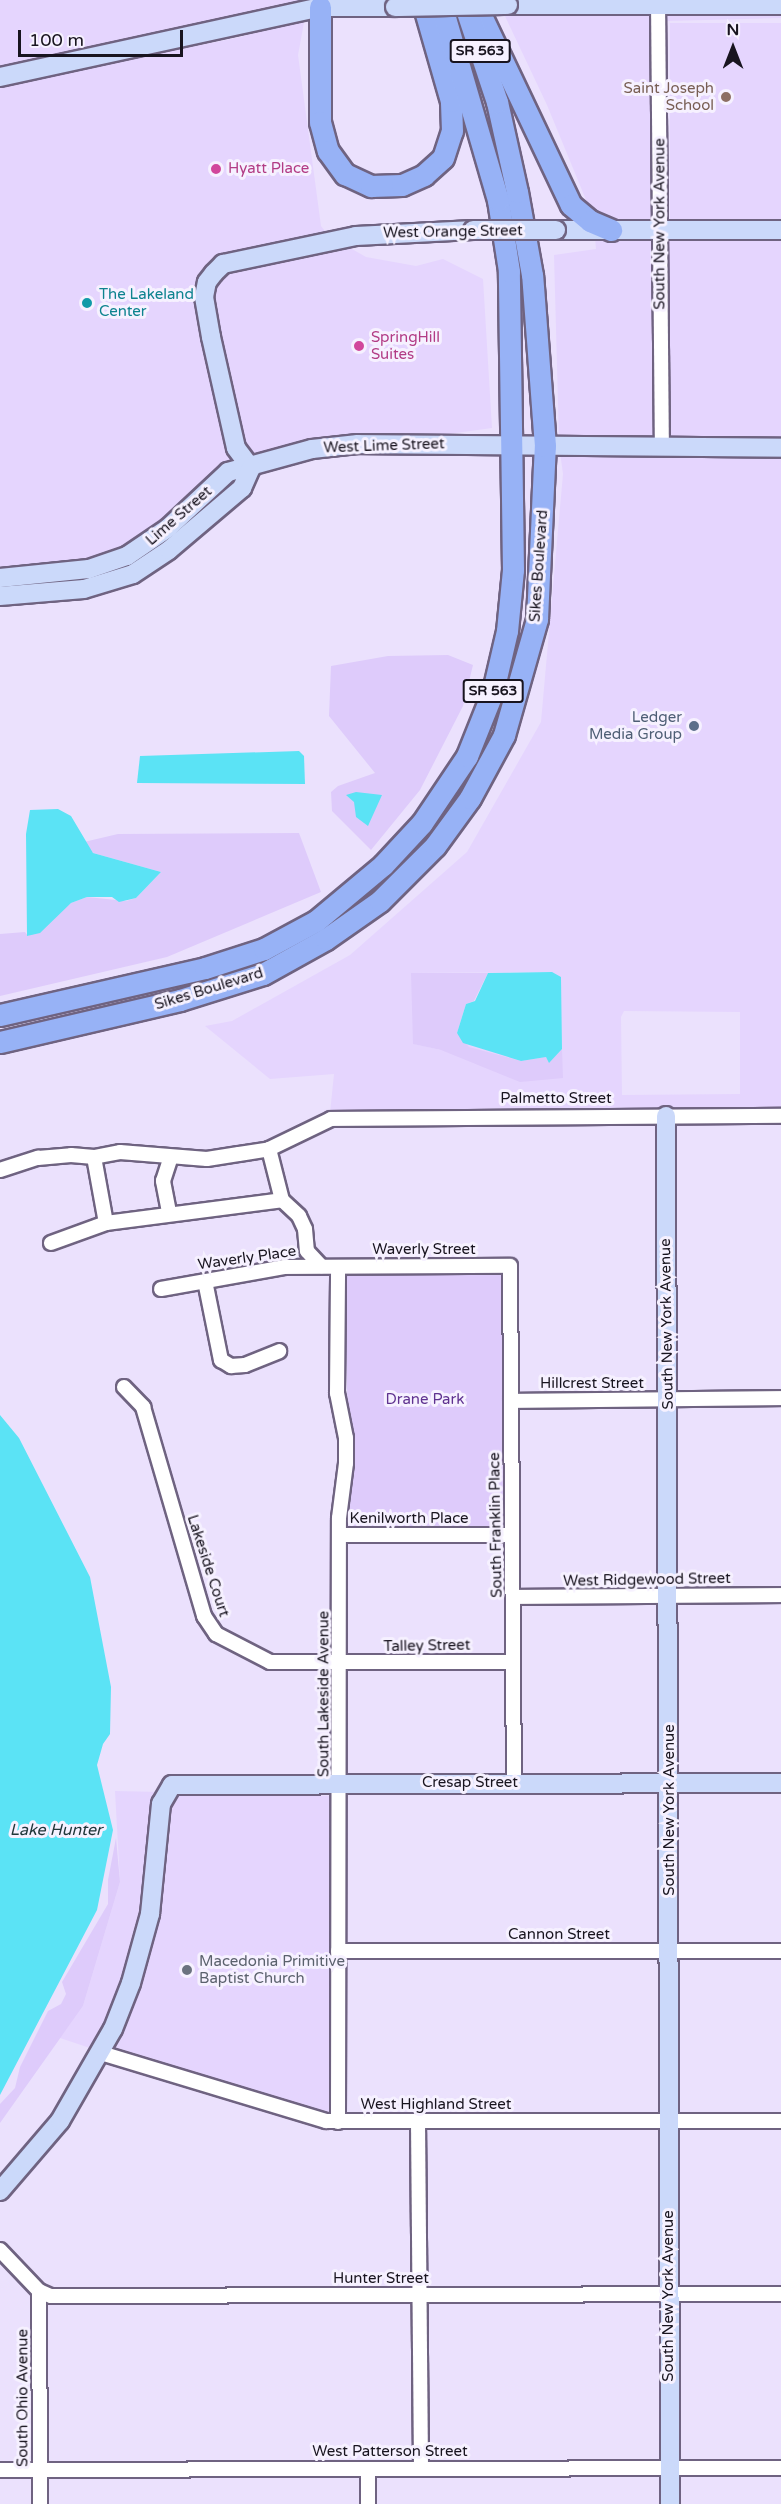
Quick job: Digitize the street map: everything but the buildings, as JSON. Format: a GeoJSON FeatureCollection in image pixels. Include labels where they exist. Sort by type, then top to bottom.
{"type":"FeatureCollection","features":[{"type":"Feature","properties":{"kind":"main road"},"geometry":{"type":"LineString","coordinates":[[320,4],[320,122],[328,151],[345,174],[371,186],[402,184],[424,175],[443,158],[452,131],[451,101],[422,0]]}},
{"type":"Feature","properties":{"kind":"main road","name":"Sikes Boulevard"},"geometry":{"type":"LineString","coordinates":[[0,1016],[205,968],[264,949],[316,921],[369,877],[422,823],[455,778],[493,691],[507,631],[513,570],[514,445],[509,271],[498,200],[440,0]]}},
{"type":"Feature","properties":{"kind":"main road","name":"Sikes Boulevard"},"geometry":{"type":"LineString","coordinates":[[0,1042],[180,1000],[263,974],[302,952],[387,894],[435,846],[470,798],[504,735],[537,619],[545,446],[532,275],[519,204],[497,102],[463,0]]}},
{"type":"Feature","properties":{"kind":"main road"},"geometry":{"type":"LineString","coordinates":[[474,0],[571,205],[590,221],[611,230]]}},
{"type":"Feature","properties":{"kind":"main road"},"geometry":{"type":"LineString","coordinates":[[387,894],[398,866],[455,789],[455,778]]}},
{"type":"Feature","properties":{"kind":"main road"},"geometry":{"type":"LineString","coordinates":[[302,952],[356,903],[369,877]]}},
{"type":"Feature","properties":{"kind":"street"},"geometry":{"type":"LineString","coordinates":[[0,76],[320,4],[395,7],[658,3],[781,5]]}},
{"type":"Feature","properties":{"kind":"street","name":"South New York Avenue"},"geometry":{"type":"LineString","coordinates":[[658,3],[662,448]]}},
{"type":"Feature","properties":{"kind":"street","name":"West Orange Street"},"geometry":{"type":"LineString","coordinates":[[250,468],[236,448],[214,352],[205,290],[207,282],[223,264],[378,233],[472,230],[781,230]]}},
{"type":"Feature","properties":{"kind":"street","name":"West Lime Street"},"geometry":{"type":"LineString","coordinates":[[250,468],[312,449],[358,444],[781,448]]}},
{"type":"Feature","properties":{"kind":"street"},"geometry":{"type":"LineString","coordinates":[[0,596],[84,589],[133,574],[169,550],[242,488],[250,468]]}},
{"type":"Feature","properties":{"kind":"street","name":"Lime Street"},"geometry":{"type":"LineString","coordinates":[[0,578],[89,569],[127,556],[168,528],[228,472],[250,468]]}},
{"type":"Feature","properties":{"kind":"street","name":"South New York Avenue"},"geometry":{"type":"LineString","coordinates":[[666,1116],[670,1782],[670,2504]]}},
{"type":"Feature","properties":{"kind":"street","name":"Palmetto Street"},"geometry":{"type":"LineString","coordinates":[[269,1149],[330,1119],[781,1116]]}},
{"type":"Feature","properties":{"kind":"street"},"geometry":{"type":"LineString","coordinates":[[0,1170],[38,1158],[94,1157],[120,1152],[207,1159],[269,1149],[282,1200],[299,1216],[305,1229],[307,1251],[321,1266]]}},
{"type":"Feature","properties":{"kind":"street"},"geometry":{"type":"LineString","coordinates":[[94,1157],[106,1223]]}},
{"type":"Feature","properties":{"kind":"street"},"geometry":{"type":"LineString","coordinates":[[169,1212],[164,1181],[171,1157]]}},
{"type":"Feature","properties":{"kind":"street"},"geometry":{"type":"LineString","coordinates":[[51,1243],[106,1223],[169,1212],[282,1200]]}},
{"type":"Feature","properties":{"kind":"street","name":"Waverly Place"},"geometry":{"type":"LineString","coordinates":[[161,1289],[265,1269],[338,1266]]}},
{"type":"Feature","properties":{"kind":"street","name":"Waverly Street"},"geometry":{"type":"LineString","coordinates":[[338,1266],[510,1266]]}},
{"type":"Feature","properties":{"kind":"street","name":"South Lakeside Avenue"},"geometry":{"type":"LineString","coordinates":[[338,1266],[337,1393],[346,1438],[341,1535],[338,2122]]}},
{"type":"Feature","properties":{"kind":"street","name":"South Franklin Place"},"geometry":{"type":"LineString","coordinates":[[510,1266],[514,1783]]}},
{"type":"Feature","properties":{"kind":"street"},"geometry":{"type":"LineString","coordinates":[[205,1281],[221,1360],[231,1366],[245,1365],[279,1351]]}},
{"type":"Feature","properties":{"kind":"street","name":"Lakeside Court"},"geometry":{"type":"LineString","coordinates":[[124,1387],[143,1407],[210,1627],[262,1661],[340,1663]]}},
{"type":"Feature","properties":{"kind":"street","name":"Hillcrest Street"},"geometry":{"type":"LineString","coordinates":[[512,1401],[781,1398]]}},
{"type":"Feature","properties":{"kind":"street","name":"Kenilworth Place"},"geometry":{"type":"LineString","coordinates":[[341,1535],[512,1535]]}},
{"type":"Feature","properties":{"kind":"street","name":"West Ridgewood Street"},"geometry":{"type":"LineString","coordinates":[[513,1597],[781,1595]]}},
{"type":"Feature","properties":{"kind":"street","name":"Talley Street"},"geometry":{"type":"LineString","coordinates":[[340,1663],[513,1662]]}},
{"type":"Feature","properties":{"kind":"street","name":"Cresap Street"},"geometry":{"type":"LineString","coordinates":[[101,2053],[131,1983],[147,1925],[164,1795],[177,1784],[781,1783]]}},
{"type":"Feature","properties":{"kind":"street","name":"Cannon Street"},"geometry":{"type":"LineString","coordinates":[[338,1951],[781,1951]]}},
{"type":"Feature","properties":{"kind":"street"},"geometry":{"type":"LineString","coordinates":[[0,2191],[60,2121],[101,2053]]}},
{"type":"Feature","properties":{"kind":"street","name":"West Highland Street"},"geometry":{"type":"LineString","coordinates":[[101,2053],[338,2122],[781,2121]]}},
{"type":"Feature","properties":{"kind":"street"},"geometry":{"type":"LineString","coordinates":[[418,2122],[421,2469]]}},
{"type":"Feature","properties":{"kind":"street"},"geometry":{"type":"LineString","coordinates":[[0,2250],[39,2291]]}},
{"type":"Feature","properties":{"kind":"street","name":"Hunter Street"},"geometry":{"type":"LineString","coordinates":[[39,2291],[51,2296],[781,2294]]}},
{"type":"Feature","properties":{"kind":"street","name":"South Ohio Avenue"},"geometry":{"type":"LineString","coordinates":[[39,2291],[40,2504]]}},
{"type":"Feature","properties":{"kind":"street","name":"West Patterson Street"},"geometry":{"type":"LineString","coordinates":[[0,2470],[781,2468]]}},
{"type":"Feature","properties":{"kind":"street"},"geometry":{"type":"LineString","coordinates":[[368,2469],[368,2504]]}},
{"type":"Feature","properties":{"kind":"shaded area"},"geometry":{"type":"Polygon","coordinates":[[[0,0],[305,0],[305,4],[0,70],[0,0]]]}},
{"type":"Feature","properties":{"kind":"shaded area"},"geometry":{"type":"Polygon","coordinates":[[[503,12],[653,12],[654,224],[612,224],[591,212],[547,105],[503,12]]]}},
{"type":"Feature","properties":{"kind":"shaded area"},"geometry":{"type":"Polygon","coordinates":[[[664,12],[781,12],[781,18],[666,21],[668,224],[664,12]]]}},
{"type":"Feature","properties":{"kind":"shaded area"},"geometry":{"type":"Polygon","coordinates":[[[305,17],[298,55],[321,226],[328,235],[202,277],[240,464],[142,541],[99,561],[0,571],[0,85],[241,37],[305,17]]]}},
{"type":"Feature","properties":{"kind":"shaded area","name":"Saint Joseph School"},"geometry":{"type":"Polygon","coordinates":[[[670,23],[781,23],[781,220],[670,220],[670,23]]]}},
{"type":"Feature","properties":{"kind":"shaded area"},"geometry":{"type":"Polygon","coordinates":[[[666,236],[781,236],[781,442],[666,442],[666,236]]]}},
{"type":"Feature","properties":{"kind":"shaded area"},"geometry":{"type":"Polygon","coordinates":[[[595,237],[654,237],[657,441],[559,439],[554,255],[596,249],[595,237]]]}},
{"type":"Feature","properties":{"kind":"shaded area"},"geometry":{"type":"Polygon","coordinates":[[[345,245],[366,257],[416,266],[443,259],[483,279],[492,428],[252,461],[244,451],[216,335],[212,285],[226,270],[345,245]]]}},
{"type":"Feature","properties":{"kind":"shaded area"},"geometry":{"type":"Polygon","coordinates":[[[560,452],[781,455],[781,1110],[330,1113],[334,1074],[270,1079],[205,1026],[232,1021],[350,955],[467,852],[541,722],[563,474],[560,452]],[[551,972],[412,973],[414,1044],[441,1050],[551,972]],[[624,1011],[621,1017],[622,1095],[740,1094],[740,1012],[624,1011]]]}},
{"type":"Feature","properties":{"kind":"shaded area"},"geometry":{"type":"Polygon","coordinates":[[[115,1791],[159,1792],[153,1856],[135,1949],[96,2050],[60,2038],[83,2006],[120,1882],[115,1791]]]}},
{"type":"Feature","properties":{"kind":"shaded area"},"geometry":{"type":"Polygon","coordinates":[[[171,1793],[334,1796],[329,1957],[332,2115],[110,2049],[164,1857],[171,1793]]]}},
{"type":"Feature","properties":{"kind":"green space"},"geometry":{"type":"Polygon","coordinates":[[[448,655],[473,665],[463,706],[420,790],[371,850],[332,811],[331,792],[338,786],[375,773],[329,716],[331,666],[388,656],[448,655]]]}},
{"type":"Feature","properties":{"kind":"green space"},"geometry":{"type":"Polygon","coordinates":[[[299,833],[321,892],[167,957],[0,996],[0,934],[25,932],[28,936],[71,903],[87,897],[126,901],[136,898],[161,872],[93,853],[84,842],[118,834],[299,833]]]}},
{"type":"Feature","properties":{"kind":"green space"},"geometry":{"type":"Polygon","coordinates":[[[411,973],[488,973],[474,1001],[466,1004],[457,1033],[469,1047],[521,1061],[546,1057],[549,1062],[562,1049],[563,1078],[520,1082],[441,1050],[413,1044],[411,973]]]}},
{"type":"Feature","properties":{"kind":"green space","name":"Drane Park"},"geometry":{"type":"Polygon","coordinates":[[[502,1271],[507,1529],[350,1532],[345,1274],[502,1271]]]}},
{"type":"Feature","properties":{"kind":"green space"},"geometry":{"type":"Polygon","coordinates":[[[116,1838],[120,1882],[83,2006],[0,2123],[0,2104],[15,2088],[20,2067],[48,2011],[61,2004],[66,1994],[62,1982],[108,1904],[108,1880],[116,1838]]]}},
{"type":"Feature","properties":{"kind":"water"},"geometry":{"type":"Polygon","coordinates":[[[299,751],[304,756],[305,784],[137,783],[140,756],[299,751]]]}},
{"type":"Feature","properties":{"kind":"water"},"geometry":{"type":"Polygon","coordinates":[[[356,792],[382,795],[368,826],[356,817],[354,802],[346,795],[356,792]]]}},
{"type":"Feature","properties":{"kind":"water"},"geometry":{"type":"Polygon","coordinates":[[[58,809],[71,816],[93,853],[161,872],[136,898],[119,902],[112,897],[87,897],[71,903],[40,933],[27,936],[26,834],[30,810],[58,809]]]}},
{"type":"Feature","properties":{"kind":"water"},"geometry":{"type":"Polygon","coordinates":[[[552,972],[561,977],[562,1049],[549,1063],[546,1057],[521,1061],[463,1043],[457,1033],[466,1004],[475,1001],[488,973],[552,972]]]}},
{"type":"Feature","properties":{"kind":"water","name":"Lake Hunter"},"geometry":{"type":"Polygon","coordinates":[[[0,1415],[19,1438],[90,1577],[111,1687],[110,1734],[103,1744],[97,1765],[113,1830],[97,1910],[0,2095],[0,1415]]]}},
{"type":"Feature","properties":{"kind":"place","name":"Saint Joseph School"},"geometry":{"type":"Point","coordinates":[726,97]}},
{"type":"Feature","properties":{"kind":"place","name":"Hyatt Place"},"geometry":{"type":"Point","coordinates":[216,169]}},
{"type":"Feature","properties":{"kind":"place","name":"The Lakeland Center"},"geometry":{"type":"Point","coordinates":[87,303]}},
{"type":"Feature","properties":{"kind":"place","name":"SpringHill Suites"},"geometry":{"type":"Point","coordinates":[359,346]}},
{"type":"Feature","properties":{"kind":"place","name":"Ledger Media Group"},"geometry":{"type":"Point","coordinates":[694,726]}},
{"type":"Feature","properties":{"kind":"place","name":"Macedonia Primitive Baptist Church"},"geometry":{"type":"Point","coordinates":[187,1970]}}]}
